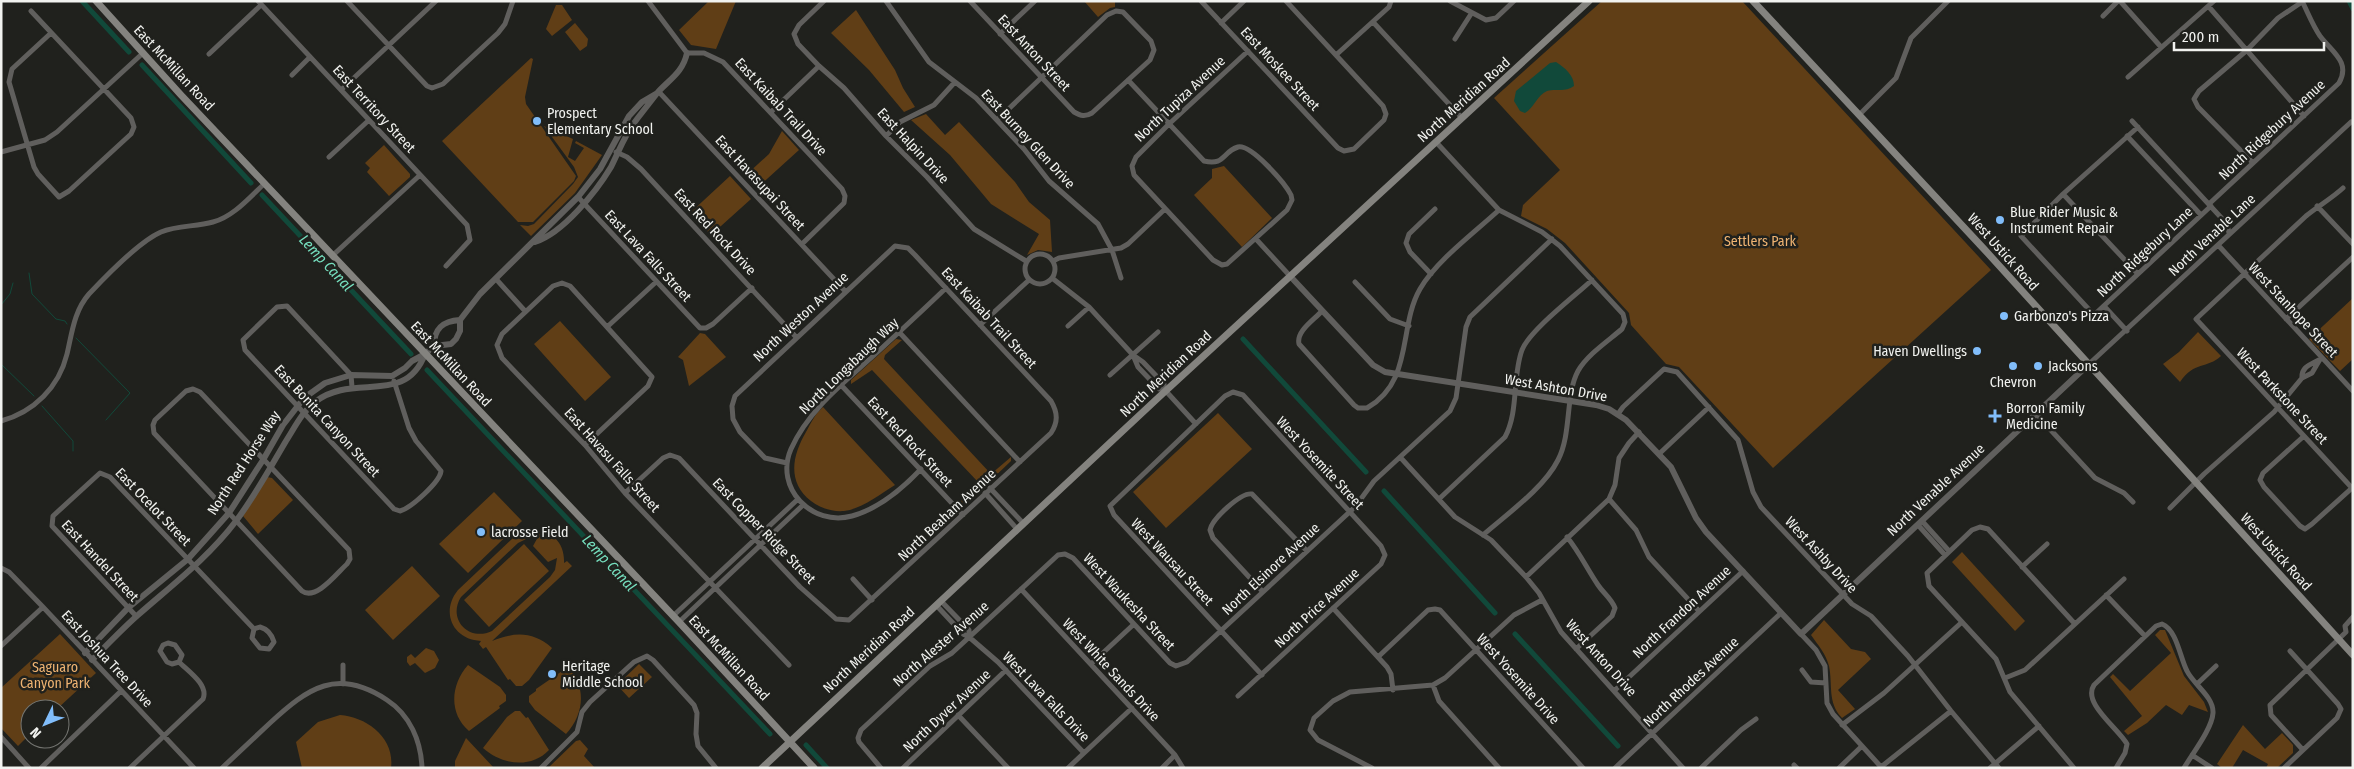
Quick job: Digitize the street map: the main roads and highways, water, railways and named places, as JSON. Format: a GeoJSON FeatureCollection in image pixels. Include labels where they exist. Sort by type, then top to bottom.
{"type":"FeatureCollection","features":[{"type":"Feature","properties":{"kind":"main road","name":"East McMillan Road"},"geometry":{"type":"LineString","coordinates":[[96,1],[264,184],[673,616],[814,768]]}},
{"type":"Feature","properties":{"kind":"main road","name":"North Meridian Road"},"geometry":{"type":"LineString","coordinates":[[762,768],[1165,390],[1589,1]]}},
{"type":"Feature","properties":{"kind":"main road","name":"West Ustick Road"},"geometry":{"type":"LineString","coordinates":[[1753,1],[2089,364],[2353,655]]}},
{"type":"Feature","properties":{"kind":"waterway","name":"Lemp Canal"},"geometry":{"type":"LineString","coordinates":[[82,1],[129,52]]}},
{"type":"Feature","properties":{"kind":"waterway"},"geometry":{"type":"LineString","coordinates":[[2349,1],[2353,9]]}},
{"type":"Feature","properties":{"kind":"waterway","name":"Lemp Canal"},"geometry":{"type":"LineString","coordinates":[[142,65],[251,183]]}},
{"type":"Feature","properties":{"kind":"waterway","name":"Lemp Canal"},"geometry":{"type":"LineString","coordinates":[[262,195],[411,354]]}},
{"type":"Feature","properties":{"kind":"waterway"},"geometry":{"type":"LineString","coordinates":[[29,273],[32,294],[56,319],[65,321],[67,324]]}},
{"type":"Feature","properties":{"kind":"waterway"},"geometry":{"type":"LineString","coordinates":[[1,305],[10,294],[13,283]]}},
{"type":"Feature","properties":{"kind":"waterway"},"geometry":{"type":"LineString","coordinates":[[76,338],[130,393],[106,420]]}},
{"type":"Feature","properties":{"kind":"waterway"},"geometry":{"type":"LineString","coordinates":[[1243,339],[1366,472]]}},
{"type":"Feature","properties":{"kind":"waterway"},"geometry":{"type":"LineString","coordinates":[[1,364],[34,396]]}},
{"type":"Feature","properties":{"kind":"waterway","name":"Lemp Canal"},"geometry":{"type":"LineString","coordinates":[[427,370],[770,734]]}},
{"type":"Feature","properties":{"kind":"waterway"},"geometry":{"type":"LineString","coordinates":[[42,406],[73,441],[73,451]]}},
{"type":"Feature","properties":{"kind":"waterway"},"geometry":{"type":"LineString","coordinates":[[1384,491],[1495,613]]}},
{"type":"Feature","properties":{"kind":"waterway"},"geometry":{"type":"LineString","coordinates":[[1515,634],[1618,746]]}},
{"type":"Feature","properties":{"kind":"waterway","name":"Lemp Canal"},"geometry":{"type":"LineString","coordinates":[[806,745],[827,768]]}},
{"type":"Feature","properties":{"kind":"place","name":"Prospect Elementary School"},"geometry":{"type":"Point","coordinates":[537,121]}},
{"type":"Feature","properties":{"kind":"place","name":"Blue Rider Music & Instrument Repair"},"geometry":{"type":"Point","coordinates":[2000,220]}},
{"type":"Feature","properties":{"kind":"place","name":"Garbonzo's Pizza"},"geometry":{"type":"Point","coordinates":[2004,316]}},
{"type":"Feature","properties":{"kind":"place","name":"Haven Dwellings"},"geometry":{"type":"Point","coordinates":[1977,351]}},
{"type":"Feature","properties":{"kind":"place","name":"Chevron"},"geometry":{"type":"Point","coordinates":[2013,366]}},
{"type":"Feature","properties":{"kind":"place","name":"Jacksons"},"geometry":{"type":"Point","coordinates":[2038,366]}},
{"type":"Feature","properties":{"kind":"place","name":"Borron Family Medicine"},"geometry":{"type":"Point","coordinates":[1995,416]}},
{"type":"Feature","properties":{"kind":"place","name":"lacrosse Field"},"geometry":{"type":"Point","coordinates":[481,532]}},
{"type":"Feature","properties":{"kind":"place","name":"Heritage Middle School"},"geometry":{"type":"Point","coordinates":[552,674]}},
{"type":"Feature","properties":{"kind":"park label","name":"Settlers Park"},"geometry":{"type":"Point","coordinates":[1760,241]}},
{"type":"Feature","properties":{"kind":"park label","name":"Saguaro Canyon Park"},"geometry":{"type":"Point","coordinates":[55,676]}}]}
